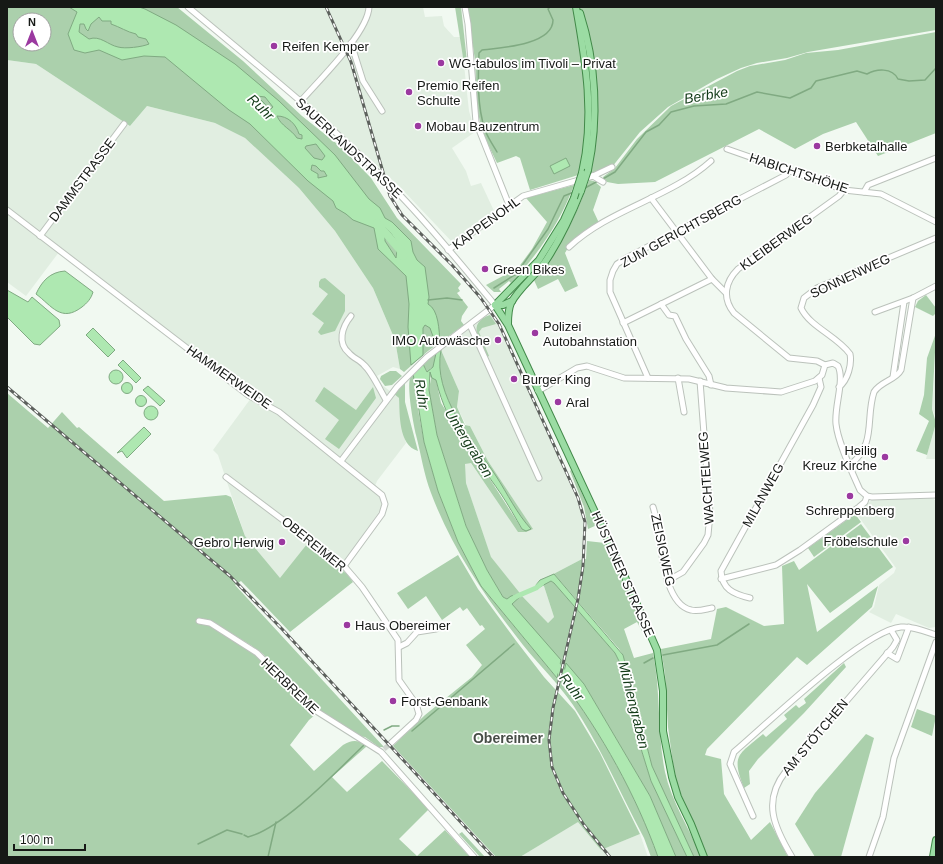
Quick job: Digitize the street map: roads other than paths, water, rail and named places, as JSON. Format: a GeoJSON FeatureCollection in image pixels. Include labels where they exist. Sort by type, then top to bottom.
{"type":"FeatureCollection","features":[{"type":"Feature","properties":{"kind":"main road"},"geometry":{"type":"LineString","coordinates":[[508,325],[508,313],[512,302],[544,263],[559,240],[581,191],[587,150],[589,105],[586,62],[577,7]]}},
{"type":"Feature","properties":{"kind":"main road"},"geometry":{"type":"LineString","coordinates":[[495,305],[539,260],[564,220],[585,171]]}},
{"type":"Feature","properties":{"kind":"main road"},"geometry":{"type":"LineString","coordinates":[[495,305],[503,305],[512,302]]}},
{"type":"Feature","properties":{"kind":"main road","name":"HÜSTENER STRASSE"},"geometry":{"type":"LineString","coordinates":[[495,305],[508,325],[622,568],[657,650],[662,691],[663,731],[672,777],[678,797],[704,857]]}},
{"type":"Feature","properties":{"kind":"main road"},"geometry":{"type":"LineString","coordinates":[[933,857],[936,840]]}},
{"type":"Feature","properties":{"kind":"street","name":"SAUERLANDSTRASSE"},"geometry":{"type":"LineString","coordinates":[[188,7],[330,128],[394,188],[495,305]]}},
{"type":"Feature","properties":{"kind":"street"},"geometry":{"type":"LineString","coordinates":[[300,102],[362,29],[367,18],[369,7]]}},
{"type":"Feature","properties":{"kind":"street"},"geometry":{"type":"LineString","coordinates":[[465,7],[468,24],[476,122],[509,205]]}},
{"type":"Feature","properties":{"kind":"street"},"geometry":{"type":"LineString","coordinates":[[351,43],[363,81],[382,111]]}},
{"type":"Feature","properties":{"kind":"street","name":"DAMMSTRASSE"},"geometry":{"type":"LineString","coordinates":[[40,236],[124,124]]}},
{"type":"Feature","properties":{"kind":"street","name":"HABICHTSHÖHE"},"geometry":{"type":"LineString","coordinates":[[727,149],[844,190],[881,194],[936,222]]}},
{"type":"Feature","properties":{"kind":"street"},"geometry":{"type":"LineString","coordinates":[[864,192],[868,185],[936,158]]}},
{"type":"Feature","properties":{"kind":"street"},"geometry":{"type":"LineString","coordinates":[[569,247],[587,232],[701,170],[711,161]]}},
{"type":"Feature","properties":{"kind":"street","name":"KAPPENOHL"},"geometry":{"type":"LineString","coordinates":[[448,250],[523,196],[596,177],[612,167]]}},
{"type":"Feature","properties":{"kind":"street","name":"ZUM GERICHTSBERG"},"geometry":{"type":"LineString","coordinates":[[648,378],[610,292],[610,280],[617,264],[786,175],[788,171]]}},
{"type":"Feature","properties":{"kind":"street"},"geometry":{"type":"LineString","coordinates":[[596,177],[603,182]]}},
{"type":"Feature","properties":{"kind":"street","name":"KLEIBERWEG"},"geometry":{"type":"LineString","coordinates":[[726,293],[730,280],[738,269],[839,196],[844,190]]}},
{"type":"Feature","properties":{"kind":"street"},"geometry":{"type":"LineString","coordinates":[[651,198],[712,279],[726,293],[729,306],[734,313],[789,358],[817,361],[825,365],[833,363],[838,366],[840,373],[835,410],[836,426],[860,490],[867,496],[936,495]]}},
{"type":"Feature","properties":{"kind":"street","name":"HAMMERWEIDE"},"geometry":{"type":"LineString","coordinates":[[7,210],[248,394],[279,412],[382,495],[385,504],[382,514],[344,566]]}},
{"type":"Feature","properties":{"kind":"street","name":"SONNENWEG"},"geometry":{"type":"LineString","coordinates":[[839,387],[843,382],[850,366],[850,354],[833,336],[804,313],[801,308],[804,298],[817,288],[936,238]]}},
{"type":"Feature","properties":{"kind":"street"},"geometry":{"type":"LineString","coordinates":[[623,323],[712,279]]}},
{"type":"Feature","properties":{"kind":"street"},"geometry":{"type":"LineString","coordinates":[[875,312],[904,302],[936,286]]}},
{"type":"Feature","properties":{"kind":"street"},"geometry":{"type":"LineString","coordinates":[[850,465],[859,457],[868,438],[874,392],[878,387],[893,377],[899,375],[901,370],[912,298]]}},
{"type":"Feature","properties":{"kind":"street"},"geometry":{"type":"LineString","coordinates":[[893,377],[904,302]]}},
{"type":"Feature","properties":{"kind":"street"},"geometry":{"type":"LineString","coordinates":[[661,304],[669,315],[675,316],[686,339],[709,376],[711,385]]}},
{"type":"Feature","properties":{"kind":"street"},"geometry":{"type":"LineString","coordinates":[[341,461],[397,387],[427,357],[495,305]]}},
{"type":"Feature","properties":{"kind":"street"},"geometry":{"type":"LineString","coordinates":[[351,316],[342,334],[344,346],[348,352],[365,365],[386,400]]}},
{"type":"Feature","properties":{"kind":"street"},"geometry":{"type":"LineString","coordinates":[[470,325],[539,478]]}},
{"type":"Feature","properties":{"kind":"street","name":"MILANWEG"},"geometry":{"type":"LineString","coordinates":[[722,579],[721,571],[813,405],[821,387],[819,378],[825,365]]}},
{"type":"Feature","properties":{"kind":"street"},"geometry":{"type":"LineString","coordinates":[[538,391],[577,368],[584,366],[624,378],[678,378],[700,381],[711,385],[781,392],[819,378]]}},
{"type":"Feature","properties":{"kind":"street"},"geometry":{"type":"LineString","coordinates":[[678,378],[684,412]]}},
{"type":"Feature","properties":{"kind":"street","name":"WACHTELWEG"},"geometry":{"type":"LineString","coordinates":[[667,581],[683,572],[708,535],[710,513],[700,381]]}},
{"type":"Feature","properties":{"kind":"street","name":"OBEREIMER"},"geometry":{"type":"LineString","coordinates":[[226,477],[344,566],[362,587],[398,640],[399,680],[416,704],[418,714],[416,720],[390,744]]}},
{"type":"Feature","properties":{"kind":"street"},"geometry":{"type":"LineString","coordinates":[[750,598],[735,594],[725,587],[722,579],[776,565],[800,550],[859,507],[867,496]]}},
{"type":"Feature","properties":{"kind":"street","name":"ZEISIGWEG"},"geometry":{"type":"LineString","coordinates":[[653,507],[658,520],[667,581],[674,599],[682,606],[691,610],[712,608]]}},
{"type":"Feature","properties":{"kind":"street","name":"HERBREME"},"geometry":{"type":"LineString","coordinates":[[199,621],[210,623],[257,653],[313,710],[383,751],[474,857]]}},
{"type":"Feature","properties":{"kind":"street"},"geometry":{"type":"LineString","coordinates":[[753,816],[730,764],[734,752],[852,652],[870,640],[900,627],[909,627],[936,635]]}},
{"type":"Feature","properties":{"kind":"street"},"geometry":{"type":"LineString","coordinates":[[887,653],[897,659],[909,627]]}},
{"type":"Feature","properties":{"kind":"street"},"geometry":{"type":"LineString","coordinates":[[399,647],[407,643],[417,632],[436,629]]}},
{"type":"Feature","properties":{"kind":"street","name":"AM STÖTCHEN"},"geometry":{"type":"LineString","coordinates":[[792,857],[783,842],[774,818],[772,799],[779,780],[897,640],[891,630]]}},
{"type":"Feature","properties":{"kind":"street"},"geometry":{"type":"LineString","coordinates":[[869,857],[883,817],[894,758],[936,642]]}},
{"type":"Feature","properties":{"kind":"water"},"geometry":{"type":"Polygon","coordinates":[[[69,7],[139,7],[145,9],[176,25],[235,64],[279,101],[335,155],[369,199],[380,208],[385,218],[392,222],[411,241],[413,252],[417,260],[425,267],[429,297],[428,304],[432,307],[436,316],[439,327],[440,342],[436,345],[430,328],[425,325],[423,328],[423,355],[411,365],[408,327],[409,304],[406,276],[378,249],[374,228],[353,220],[336,208],[333,201],[308,181],[250,124],[229,110],[165,57],[144,56],[122,60],[99,50],[85,53],[74,50],[68,34],[77,12],[69,7]],[[99,17],[91,24],[88,31],[84,24],[80,24],[79,32],[89,39],[97,38],[121,48],[149,44],[146,39],[138,37],[136,34],[111,24],[111,21],[102,21],[99,17]],[[257,96],[265,104],[267,109],[271,109],[273,107],[265,97],[257,96]],[[277,116],[297,138],[302,139],[302,135],[299,134],[291,121],[285,117],[277,116]],[[316,144],[306,146],[305,148],[314,158],[322,160],[325,156],[316,144]],[[312,165],[311,170],[318,174],[318,178],[327,176],[324,171],[321,171],[316,166],[312,165]],[[385,227],[385,241],[396,258],[396,241],[385,227]]]}},
{"type":"Feature","properties":{"kind":"water"},"geometry":{"type":"Polygon","coordinates":[[[566,158],[570,166],[554,174],[550,166],[566,158]]]}},
{"type":"Feature","properties":{"kind":"water"},"geometry":{"type":"Polygon","coordinates":[[[65,271],[93,292],[90,299],[75,312],[62,313],[57,311],[36,294],[47,278],[55,273],[65,271]]]}},
{"type":"Feature","properties":{"kind":"water"},"geometry":{"type":"Polygon","coordinates":[[[7,290],[28,302],[32,297],[59,320],[60,326],[40,345],[34,344],[7,317],[7,290]]]}},
{"type":"Feature","properties":{"kind":"water"},"geometry":{"type":"Polygon","coordinates":[[[93,328],[115,350],[108,357],[86,335],[93,328]]]}},
{"type":"Feature","properties":{"kind":"water","name":"Untergraben"},"geometry":{"type":"Polygon","coordinates":[[[441,350],[440,367],[443,384],[448,400],[456,417],[531,529],[526,531],[522,529],[501,494],[463,441],[447,413],[436,380],[432,378],[430,372],[429,390],[437,435],[466,526],[487,570],[503,597],[507,599],[511,596],[522,595],[512,604],[561,660],[557,678],[481,586],[458,542],[438,491],[424,442],[413,373],[423,364],[427,372],[433,367],[436,353],[441,350]]]}},
{"type":"Feature","properties":{"kind":"water"},"geometry":{"type":"Polygon","coordinates":[[[123,360],[141,378],[136,383],[118,365],[123,360]]]}},
{"type":"Feature","properties":{"kind":"water"},"geometry":{"type":"Polygon","coordinates":[[[113,370],[119,370],[123,374],[123,380],[119,384],[113,384],[109,380],[109,374],[113,370]]]}},
{"type":"Feature","properties":{"kind":"water"},"geometry":{"type":"Polygon","coordinates":[[[125,383],[129,383],[131,384],[131,392],[125,393],[122,390],[122,386],[125,383]]]}},
{"type":"Feature","properties":{"kind":"water"},"geometry":{"type":"Polygon","coordinates":[[[148,386],[165,401],[160,406],[143,390],[148,386]]]}},
{"type":"Feature","properties":{"kind":"water"},"geometry":{"type":"Polygon","coordinates":[[[139,396],[143,396],[145,397],[145,405],[139,406],[136,403],[136,399],[139,396]]]}},
{"type":"Feature","properties":{"kind":"water"},"geometry":{"type":"Polygon","coordinates":[[[148,406],[154,406],[158,410],[158,416],[154,420],[148,420],[144,416],[144,410],[148,406]]]}},
{"type":"Feature","properties":{"kind":"water"},"geometry":{"type":"Polygon","coordinates":[[[144,427],[151,434],[127,458],[122,451],[117,453],[144,427]]]}},
{"type":"Feature","properties":{"kind":"water"},"geometry":{"type":"Polygon","coordinates":[[[554,574],[623,655],[652,766],[694,857],[687,857],[651,781],[638,739],[619,661],[615,653],[554,583],[551,581],[538,588],[536,585],[540,580],[554,574]]]}},
{"type":"Feature","properties":{"kind":"water"},"geometry":{"type":"Polygon","coordinates":[[[566,663],[584,684],[650,796],[676,857],[658,857],[629,788],[617,766],[591,722],[562,681],[566,663]]]}},
{"type":"Feature","properties":{"kind":"waterway"},"geometry":{"type":"LineString","coordinates":[[497,152],[489,139],[482,121],[478,82],[479,53],[482,50],[524,44],[544,35],[551,28],[553,20],[548,9],[550,7]]}},
{"type":"Feature","properties":{"kind":"waterway","name":"Berbke"},"geometry":{"type":"LineString","coordinates":[[601,180],[615,172],[646,132],[659,125],[671,112],[694,106],[726,104],[757,92],[790,98],[811,88],[816,81],[857,71],[867,74],[884,70],[892,72],[898,79],[909,81],[925,80],[936,68]]}},
{"type":"Feature","properties":{"kind":"waterway","name":"Berbke"},"geometry":{"type":"LineString","coordinates":[[585,188],[598,181]]}},
{"type":"Feature","properties":{"kind":"waterway","name":"Berbke"},"geometry":{"type":"LineString","coordinates":[[494,288],[516,274],[548,229],[564,196],[574,192]]}},
{"type":"Feature","properties":{"kind":"waterway","name":"Ruhr"},"geometry":{"type":"LineString","coordinates":[[377,223],[401,251],[403,256]]}},
{"type":"Feature","properties":{"kind":"waterway","name":"Berbke"},"geometry":{"type":"LineString","coordinates":[[428,300],[447,298],[462,300]]}},
{"type":"Feature","properties":{"kind":"waterway","name":"Mühlengraben"},"geometry":{"type":"LineString","coordinates":[[515,597],[536,588],[542,583]]}},
{"type":"Feature","properties":{"kind":"waterway"},"geometry":{"type":"LineString","coordinates":[[663,655],[717,645],[749,624]]}},
{"type":"Feature","properties":{"kind":"waterway"},"geometry":{"type":"LineString","coordinates":[[412,731],[514,644]]}},
{"type":"Feature","properties":{"kind":"waterway"},"geometry":{"type":"LineString","coordinates":[[644,663],[653,658]]}},
{"type":"Feature","properties":{"kind":"waterway","name":"Ruhr"},"geometry":{"type":"LineString","coordinates":[[553,662],[570,682]]}},
{"type":"Feature","properties":{"kind":"waterway"},"geometry":{"type":"LineString","coordinates":[[384,730],[392,726],[399,726]]}},
{"type":"Feature","properties":{"kind":"waterway"},"geometry":{"type":"LineString","coordinates":[[244,835],[248,837],[262,832],[293,811],[325,783],[364,745]]}},
{"type":"Feature","properties":{"kind":"waterway"},"geometry":{"type":"LineString","coordinates":[[268,857],[276,822]]}},
{"type":"Feature","properties":{"kind":"waterway"},"geometry":{"type":"LineString","coordinates":[[198,844],[227,830],[242,834]]}},
{"type":"Feature","properties":{"kind":"tunnel"},"geometry":{"type":"LineString","coordinates":[[384,749],[390,744]]}},
{"type":"Feature","properties":{"kind":"railway"},"geometry":{"type":"LineString","coordinates":[[326,7],[351,62],[390,196],[402,215],[452,265],[480,297],[499,324],[578,498],[585,522],[583,566],[578,599],[553,708],[549,740],[552,767],[563,793],[584,825],[610,857]]}},
{"type":"Feature","properties":{"kind":"railway"},"geometry":{"type":"LineString","coordinates":[[7,387],[230,576],[282,629],[493,857]]}},
{"type":"Feature","properties":{"kind":"place","name":"Reifen Kemper"},"geometry":{"type":"Point","coordinates":[274,46]}},
{"type":"Feature","properties":{"kind":"place","name":"WG-tabulos im Tivoli – Privat"},"geometry":{"type":"Point","coordinates":[441,63]}},
{"type":"Feature","properties":{"kind":"place","name":"Premio Reifen Schulte"},"geometry":{"type":"Point","coordinates":[409,92]}},
{"type":"Feature","properties":{"kind":"place","name":"Mobau Bauzentrum"},"geometry":{"type":"Point","coordinates":[418,126]}},
{"type":"Feature","properties":{"kind":"place","name":"Berbketalhalle"},"geometry":{"type":"Point","coordinates":[817,146]}},
{"type":"Feature","properties":{"kind":"place","name":"Green Bikes"},"geometry":{"type":"Point","coordinates":[485,269]}},
{"type":"Feature","properties":{"kind":"place","name":"Polizei Autobahnstation"},"geometry":{"type":"Point","coordinates":[535,333]}},
{"type":"Feature","properties":{"kind":"place","name":"IMO Autowäsche"},"geometry":{"type":"Point","coordinates":[498,340]}},
{"type":"Feature","properties":{"kind":"place","name":"Burger King"},"geometry":{"type":"Point","coordinates":[514,379]}},
{"type":"Feature","properties":{"kind":"place","name":"Aral"},"geometry":{"type":"Point","coordinates":[558,402]}},
{"type":"Feature","properties":{"kind":"place","name":"Heilig Kreuz Kirche"},"geometry":{"type":"Point","coordinates":[885,457]}},
{"type":"Feature","properties":{"kind":"place","name":"Schreppenberg"},"geometry":{"type":"Point","coordinates":[850,496]}},
{"type":"Feature","properties":{"kind":"place","name":"Fröbelschule"},"geometry":{"type":"Point","coordinates":[906,541]}},
{"type":"Feature","properties":{"kind":"place","name":"Gebro Herwig"},"geometry":{"type":"Point","coordinates":[282,542]}},
{"type":"Feature","properties":{"kind":"place","name":"Haus Obereimer"},"geometry":{"type":"Point","coordinates":[347,625]}},
{"type":"Feature","properties":{"kind":"place","name":"Forst-Genbank"},"geometry":{"type":"Point","coordinates":[393,701]}},
{"type":"Feature","properties":{"kind":"district","name":"Obereimer"},"geometry":{"type":"Point","coordinates":[508,738]}}]}
